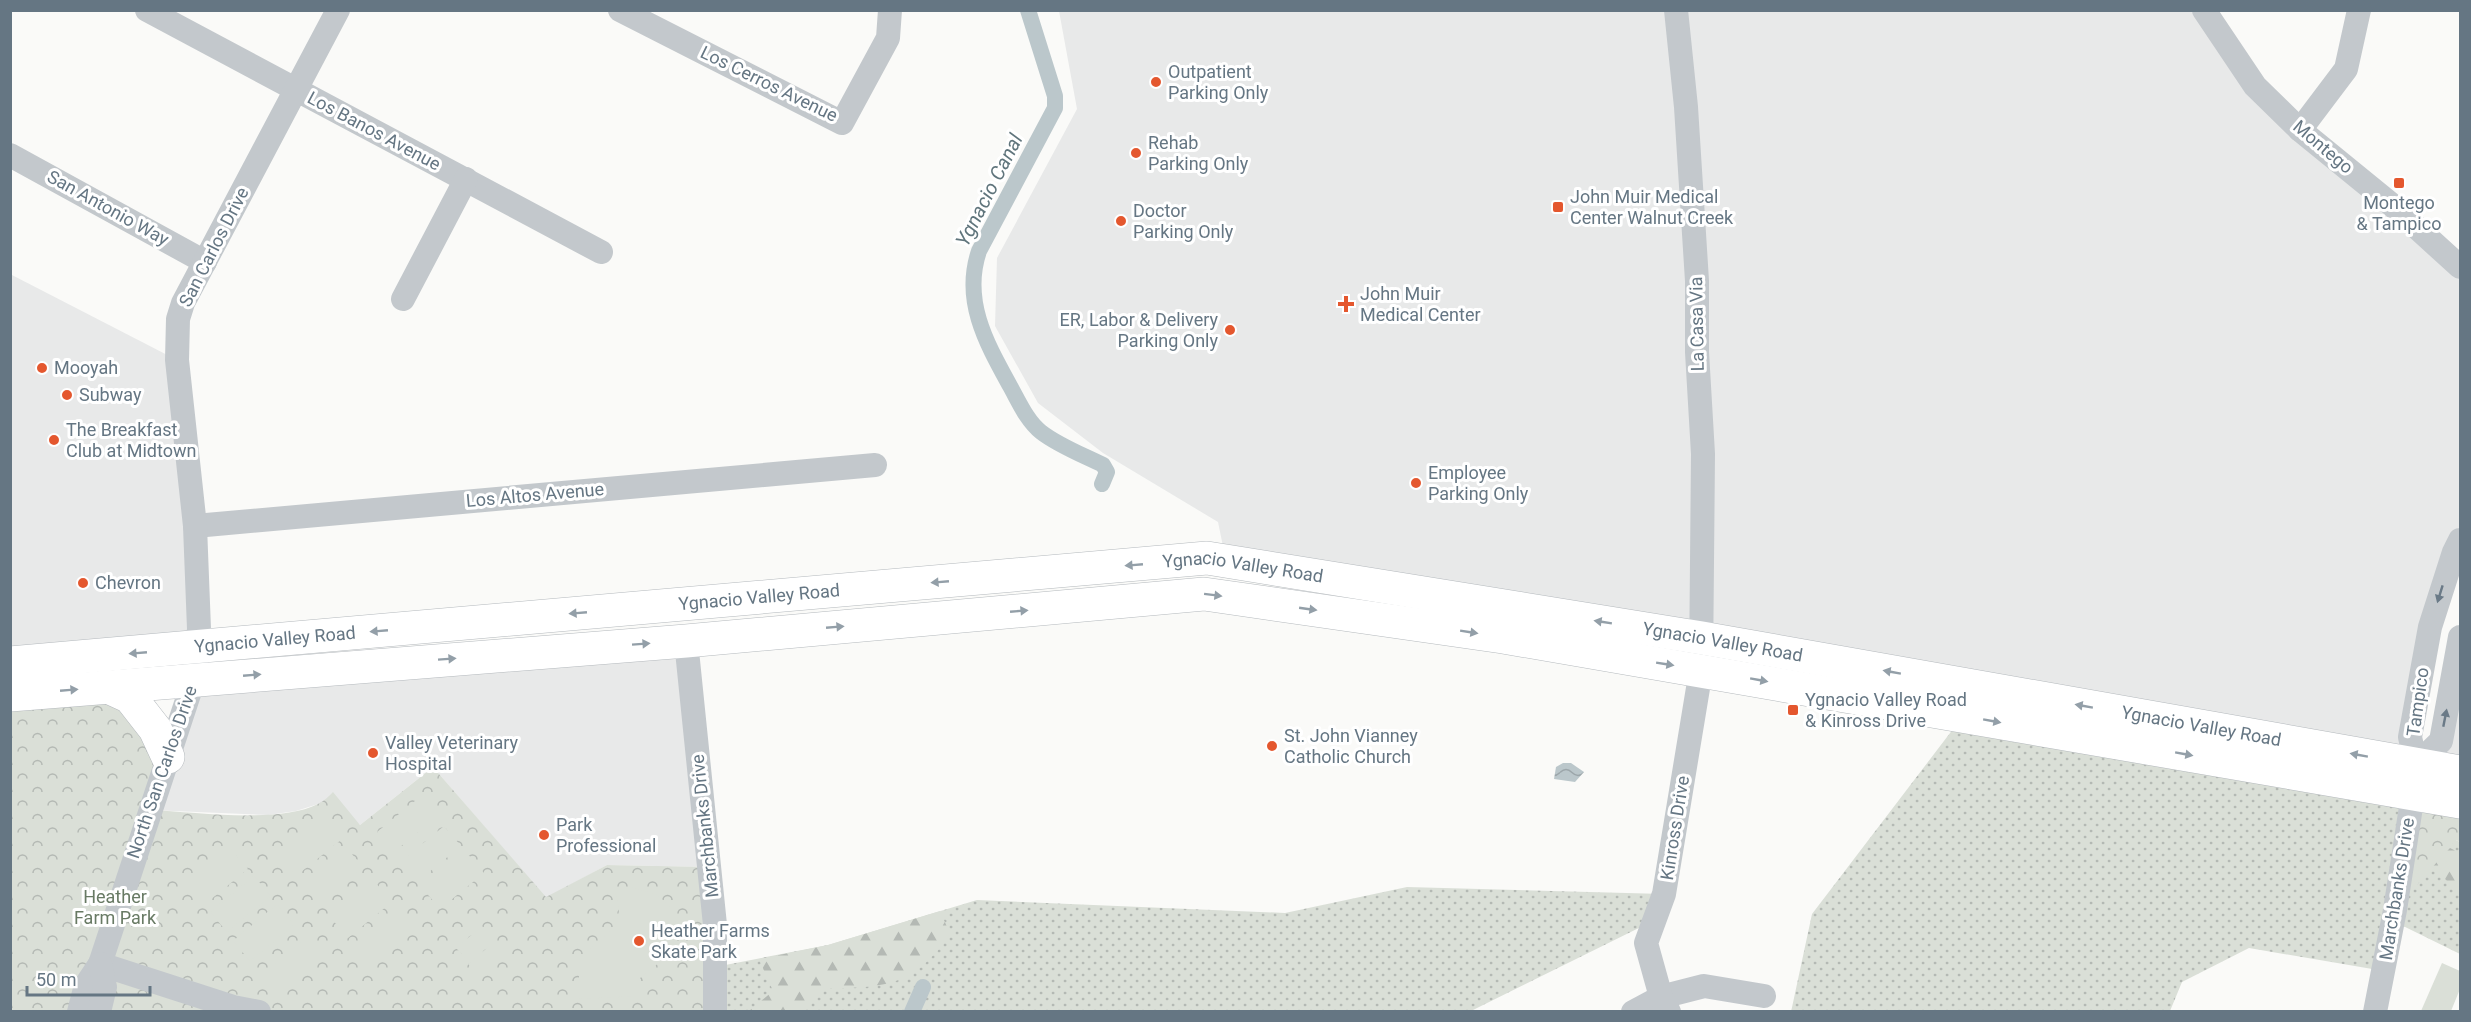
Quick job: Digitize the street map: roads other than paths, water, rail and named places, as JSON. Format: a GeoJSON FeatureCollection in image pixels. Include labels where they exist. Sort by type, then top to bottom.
{"type":"FeatureCollection","features":[{"type":"Feature","properties":{"kind":"highway","name":"Ygnacio Valley Road"},"geometry":{"type":"LineString","coordinates":[[10,694],[106,686],[195,664],[1207,558],[1702,638],[2414,780],[2460,802]]}},
{"type":"Feature","properties":{"kind":"highway","name":"Ygnacio Valley Road"},"geometry":{"type":"LineString","coordinates":[[10,663],[195,664],[686,640],[1204,594],[1464,631],[1701,670],[2414,780],[2460,772]]}},
{"type":"Feature","properties":{"kind":"highway"},"geometry":{"type":"LineString","coordinates":[[106,686],[130,697],[155,729],[168,757]]}},
{"type":"Feature","properties":{"kind":"street","name":"Los Banos Avenue"},"geometry":{"type":"LineString","coordinates":[[147,10],[601,252]]}},
{"type":"Feature","properties":{"kind":"street","name":"San Carlos Drive"},"geometry":{"type":"LineString","coordinates":[[195,664],[199,629],[195,526],[177,338],[178,319],[183,303],[338,10]]}},
{"type":"Feature","properties":{"kind":"street","name":"Los Cerros Avenue"},"geometry":{"type":"LineString","coordinates":[[620,10],[842,123],[888,38],[890,10]]}},
{"type":"Feature","properties":{"kind":"street","name":"La Casa Via"},"geometry":{"type":"LineString","coordinates":[[1676,10],[1686,107],[1697,281],[1697,352],[1702,454],[1702,638]]}},
{"type":"Feature","properties":{"kind":"street","name":"Montego"},"geometry":{"type":"LineString","coordinates":[[2204,10],[2255,86],[2300,130],[2392,205],[2460,267]]}},
{"type":"Feature","properties":{"kind":"street"},"geometry":{"type":"LineString","coordinates":[[2300,130],[2346,69],[2359,10]]}},
{"type":"Feature","properties":{"kind":"street","name":"San Antonio Way"},"geometry":{"type":"LineString","coordinates":[[10,155],[205,262]]}},
{"type":"Feature","properties":{"kind":"street"},"geometry":{"type":"LineString","coordinates":[[403,299],[466,179]]}},
{"type":"Feature","properties":{"kind":"street","name":"Los Altos Avenue"},"geometry":{"type":"LineString","coordinates":[[195,526],[875,465]]}},
{"type":"Feature","properties":{"kind":"street","name":"Tampico"},"geometry":{"type":"LineString","coordinates":[[2414,780],[2410,737],[2430,627],[2460,540]]}},
{"type":"Feature","properties":{"kind":"street","name":"Tampico"},"geometry":{"type":"LineString","coordinates":[[2414,780],[2441,741],[2460,637]]}},
{"type":"Feature","properties":{"kind":"street","name":"Kinross Drive"},"geometry":{"type":"LineString","coordinates":[[1665,1004],[1646,944],[1664,894],[1701,670],[1702,638]]}},
{"type":"Feature","properties":{"kind":"street","name":"Marchbanks Drive"},"geometry":{"type":"LineString","coordinates":[[686,640],[712,885],[716,949],[715,1011]]}},
{"type":"Feature","properties":{"kind":"street","name":"North San Carlos Drive"},"geometry":{"type":"LineString","coordinates":[[79,1011],[86,985],[100,964],[168,757],[195,664]]}},
{"type":"Feature","properties":{"kind":"street","name":"Marchbanks Drive"},"geometry":{"type":"LineString","coordinates":[[2375,1011],[2395,910],[2414,780]]}},
{"type":"Feature","properties":{"kind":"street"},"geometry":{"type":"LineString","coordinates":[[100,964],[233,1007],[259,1011]]}},
{"type":"Feature","properties":{"kind":"street","name":"North San Carlos Drive"},"geometry":{"type":"LineString","coordinates":[[99,1011],[105,987],[100,964]]}},
{"type":"Feature","properties":{"kind":"street"},"geometry":{"type":"LineString","coordinates":[[1633,1011],[1665,1004],[1704,986],[1764,996]]}},
{"type":"Feature","properties":{"kind":"water"},"geometry":{"type":"Polygon","coordinates":[[[1563,763],[1571,763],[1584,772],[1575,782],[1554,779],[1556,767],[1563,763]]]}},
{"type":"Feature","properties":{"kind":"waterway","name":"Ygnacio Canal"},"geometry":{"type":"LineString","coordinates":[[1028,10],[1055,96],[1055,108],[979,251],[973,287],[975,305],[979,322],[993,354],[1027,417],[1048,437],[1103,465],[1107,472],[1102,484]]}},
{"type":"Feature","properties":{"kind":"waterway","name":"Ygnacio Canal"},"geometry":{"type":"LineString","coordinates":[[912,1012],[923,987]]}},
{"type":"Feature","properties":{"kind":"place","name":"Outpatient Parking Only"},"geometry":{"type":"Point","coordinates":[1156,82]}},
{"type":"Feature","properties":{"kind":"place","name":"Rehab Parking Only"},"geometry":{"type":"Point","coordinates":[1136,153]}},
{"type":"Feature","properties":{"kind":"place","name":"Montego & Tampico"},"geometry":{"type":"Point","coordinates":[2399,183]}},
{"type":"Feature","properties":{"kind":"place","name":"John Muir Medical Center Walnut Creek"},"geometry":{"type":"Point","coordinates":[1558,207]}},
{"type":"Feature","properties":{"kind":"place","name":"Doctor Parking Only"},"geometry":{"type":"Point","coordinates":[1121,221]}},
{"type":"Feature","properties":{"kind":"place","name":"John Muir Medical Center"},"geometry":{"type":"Point","coordinates":[1346,304]}},
{"type":"Feature","properties":{"kind":"place","name":"ER, Labor & Delivery Parking Only"},"geometry":{"type":"Point","coordinates":[1230,330]}},
{"type":"Feature","properties":{"kind":"place","name":"Mooyah"},"geometry":{"type":"Point","coordinates":[42,368]}},
{"type":"Feature","properties":{"kind":"place","name":"Subway"},"geometry":{"type":"Point","coordinates":[67,395]}},
{"type":"Feature","properties":{"kind":"place","name":"The Breakfast Club at Midtown"},"geometry":{"type":"Point","coordinates":[54,440]}},
{"type":"Feature","properties":{"kind":"place","name":"Employee Parking Only"},"geometry":{"type":"Point","coordinates":[1416,483]}},
{"type":"Feature","properties":{"kind":"place","name":"Chevron"},"geometry":{"type":"Point","coordinates":[83,583]}},
{"type":"Feature","properties":{"kind":"place","name":"Ygnacio Valley Road & Kinross Drive"},"geometry":{"type":"Point","coordinates":[1793,710]}},
{"type":"Feature","properties":{"kind":"place","name":"St. John Vianney Catholic Church"},"geometry":{"type":"Point","coordinates":[1272,746]}},
{"type":"Feature","properties":{"kind":"place","name":"Valley Veterinary Hospital"},"geometry":{"type":"Point","coordinates":[373,753]}},
{"type":"Feature","properties":{"kind":"place","name":"Park Professional"},"geometry":{"type":"Point","coordinates":[544,835]}},
{"type":"Feature","properties":{"kind":"place","name":"Heather Farms Skate Park"},"geometry":{"type":"Point","coordinates":[639,941]}},
{"type":"Feature","properties":{"kind":"park label","name":"Heather Farm Park"},"geometry":{"type":"Point","coordinates":[115,907]}}]}
